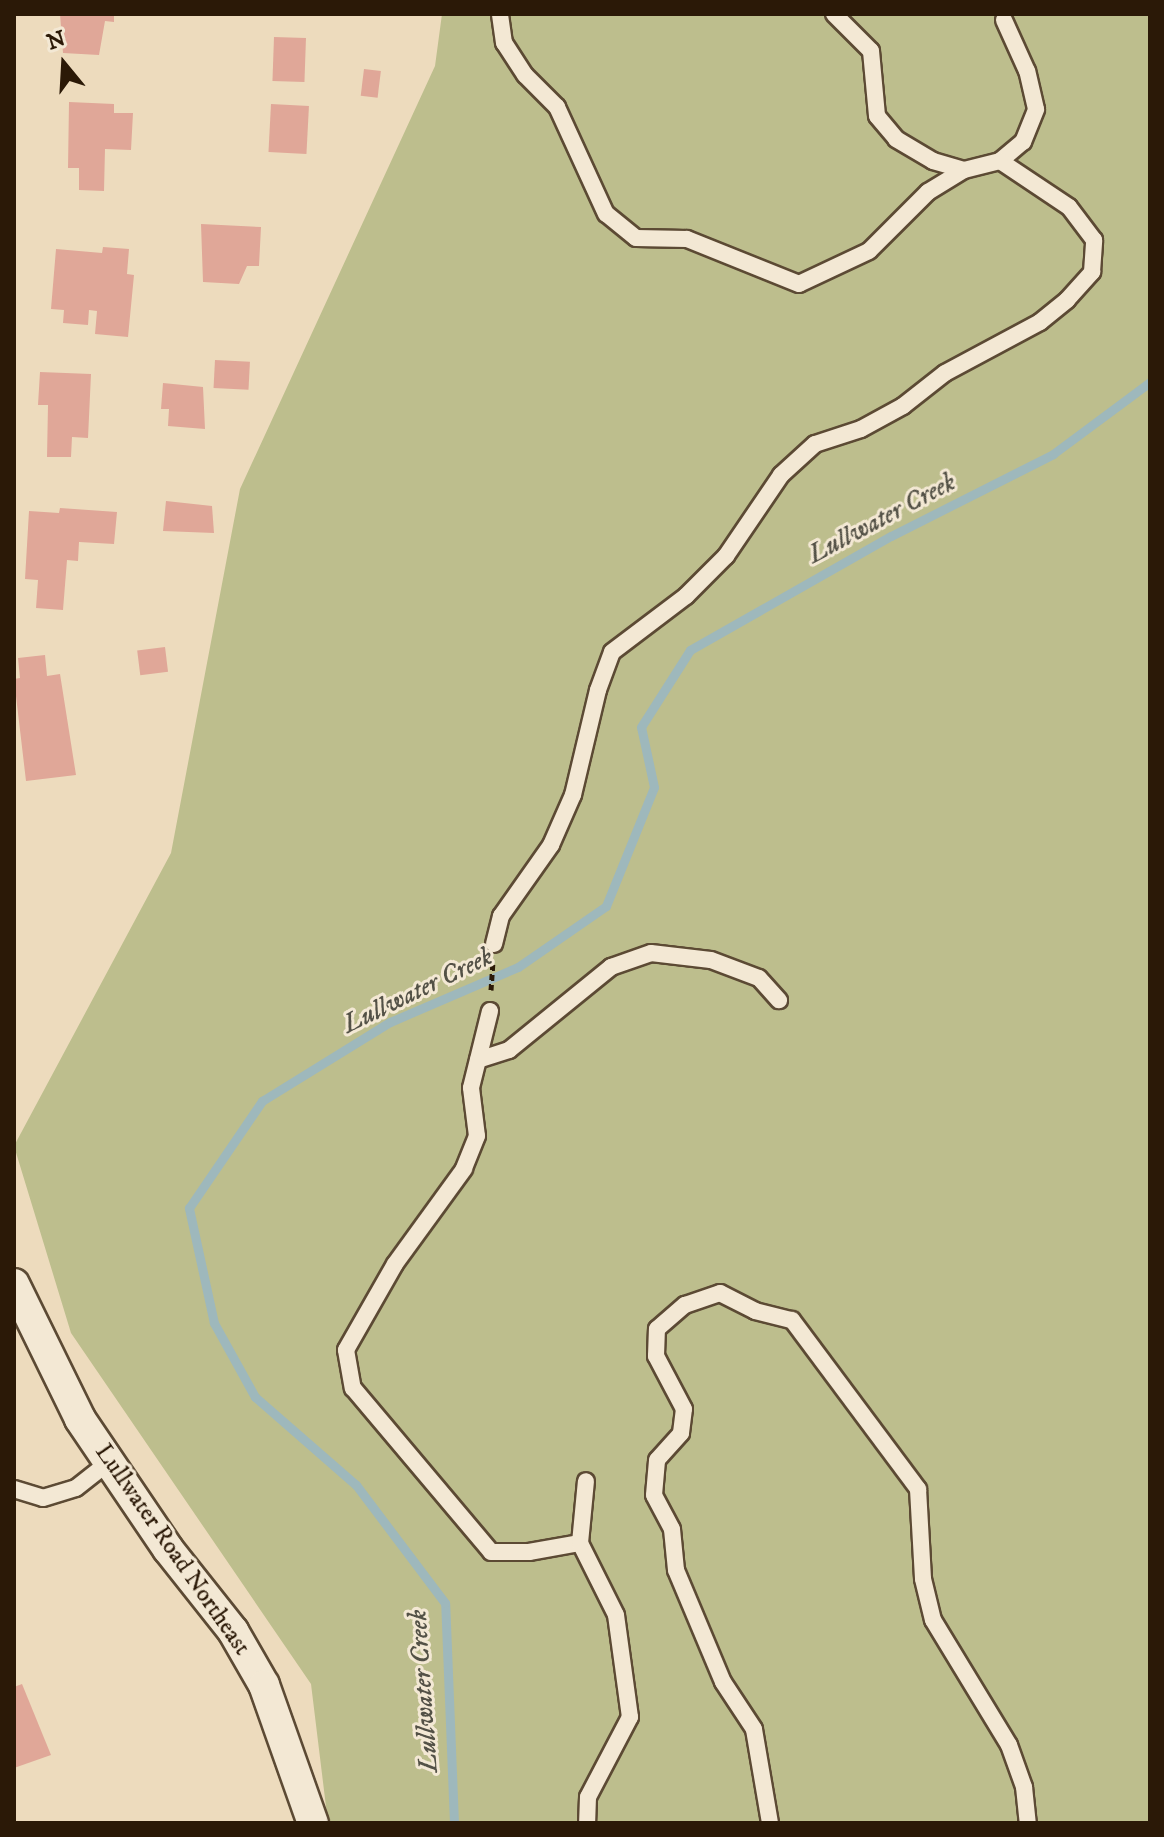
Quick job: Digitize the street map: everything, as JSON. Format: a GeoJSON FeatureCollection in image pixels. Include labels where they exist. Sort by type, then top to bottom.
{"type":"FeatureCollection","features":[{"type":"Feature","properties":{"kind":"street","name":"Lullwater Road Northeast"},"geometry":{"type":"LineString","coordinates":[[14,1284],[42,1350],[109,1462],[168,1549],[233,1631],[264,1685],[313,1823]]}},
{"type":"Feature","properties":{"kind":"lane"},"geometry":{"type":"LineString","coordinates":[[500,14],[504,43],[525,75],[557,107],[606,214],[636,238],[687,239],[799,284],[869,251],[928,192],[964,170],[1000,161],[1023,142],[1036,109],[1027,71],[1004,20]]}},
{"type":"Feature","properties":{"kind":"lane"},"geometry":{"type":"LineString","coordinates":[[834,14],[871,51],[877,116],[908,146],[933,161],[964,170]]}},
{"type":"Feature","properties":{"kind":"lane"},"geometry":{"type":"LineString","coordinates":[[494,944],[501,916],[551,845],[573,795],[612,652],[686,596],[726,556],[781,475],[815,444],[861,429],[903,406],[945,373],[1040,322],[1092,272],[1094,240],[1069,207],[1000,161]]}},
{"type":"Feature","properties":{"kind":"lane"},"geometry":{"type":"LineString","coordinates":[[478,1060],[509,1050],[611,967],[651,953],[711,960],[759,978],[779,1000]]}},
{"type":"Feature","properties":{"kind":"lane"},"geometry":{"type":"LineString","coordinates":[[490,1011],[471,1088],[477,1136],[464,1169],[358,1322],[346,1350],[353,1388],[491,1552],[529,1552],[580,1543]]}},
{"type":"Feature","properties":{"kind":"lane"},"geometry":{"type":"LineString","coordinates":[[770,1823],[754,1729],[723,1682],[676,1570],[672,1529],[654,1495],[657,1460],[681,1433],[684,1409],[656,1356],[657,1329],[685,1305],[720,1293],[755,1311],[792,1320],[918,1489],[923,1579],[933,1620],[1009,1745],[1024,1787],[1028,1823]]}},
{"type":"Feature","properties":{"kind":"lane"},"geometry":{"type":"LineString","coordinates":[[14,1489],[43,1498],[76,1488],[109,1462]]}},
{"type":"Feature","properties":{"kind":"lane"},"geometry":{"type":"LineString","coordinates":[[586,1481],[580,1543],[616,1615],[630,1717],[588,1797],[587,1823]]}},
{"type":"Feature","properties":{"kind":"path"},"geometry":{"type":"LineString","coordinates":[[490,1011],[494,944]]}},
{"type":"Feature","properties":{"kind":"green space"},"geometry":{"type":"Polygon","coordinates":[[[442,14],[1150,14],[1150,1823],[328,1823],[311,1684],[71,1333],[14,1146],[171,853],[240,489],[435,66],[442,14]]]}},
{"type":"Feature","properties":{"kind":"building"},"geometry":{"type":"Polygon","coordinates":[[[60,14],[114,14],[114,22],[105,21],[99,55],[63,53],[60,14]]]}},
{"type":"Feature","properties":{"kind":"building"},"geometry":{"type":"Polygon","coordinates":[[[274,37],[306,38],[304,82],[272,81],[274,37]]]}},
{"type":"Feature","properties":{"kind":"building"},"geometry":{"type":"Polygon","coordinates":[[[364,69],[381,71],[378,98],[361,96],[364,69]]]}},
{"type":"Feature","properties":{"kind":"building"},"geometry":{"type":"Polygon","coordinates":[[[69,102],[114,104],[114,113],[133,113],[131,150],[105,149],[104,191],[79,190],[79,168],[68,168],[69,102]]]}},
{"type":"Feature","properties":{"kind":"building"},"geometry":{"type":"Polygon","coordinates":[[[271,104],[309,106],[306,154],[268,152],[271,104]]]}},
{"type":"Feature","properties":{"kind":"building"},"geometry":{"type":"Polygon","coordinates":[[[201,224],[261,227],[259,266],[247,266],[239,284],[203,282],[201,224]]]}},
{"type":"Feature","properties":{"kind":"building"},"geometry":{"type":"Polygon","coordinates":[[[103,247],[129,249],[127,274],[134,275],[128,337],[95,334],[97,311],[89,310],[88,325],[63,323],[64,310],[51,309],[56,249],[102,253],[103,247]]]}},
{"type":"Feature","properties":{"kind":"building"},"geometry":{"type":"Polygon","coordinates":[[[215,360],[250,362],[248,390],[214,388],[215,360]]]}},
{"type":"Feature","properties":{"kind":"building"},"geometry":{"type":"Polygon","coordinates":[[[40,372],[91,374],[88,438],[72,437],[71,457],[47,457],[48,405],[38,405],[40,372]]]}},
{"type":"Feature","properties":{"kind":"building"},"geometry":{"type":"Polygon","coordinates":[[[163,383],[203,387],[205,429],[168,426],[169,409],[161,409],[163,383]]]}},
{"type":"Feature","properties":{"kind":"building"},"geometry":{"type":"Polygon","coordinates":[[[166,501],[212,506],[214,533],[163,531],[166,501]]]}},
{"type":"Feature","properties":{"kind":"building"},"geometry":{"type":"Polygon","coordinates":[[[60,508],[117,512],[114,544],[79,542],[78,561],[67,560],[63,610],[36,608],[38,580],[25,579],[29,511],[59,513],[60,508]]]}},
{"type":"Feature","properties":{"kind":"building"},"geometry":{"type":"Polygon","coordinates":[[[165,647],[168,672],[140,675],[137,650],[165,647]]]}},
{"type":"Feature","properties":{"kind":"building"},"geometry":{"type":"Polygon","coordinates":[[[45,655],[47,676],[60,674],[76,775],[26,781],[14,679],[20,678],[18,658],[45,655]]]}},
{"type":"Feature","properties":{"kind":"building"},"geometry":{"type":"Polygon","coordinates":[[[22,1684],[51,1755],[14,1768],[14,1687],[22,1684]]]}},
{"type":"Feature","properties":{"kind":"waterway","name":"Lullwater Creek"},"geometry":{"type":"LineString","coordinates":[[454,1823],[445,1603],[356,1485],[255,1397],[214,1323],[189,1208],[262,1101],[390,1022],[518,967],[606,906],[654,787],[641,727],[690,650],[891,536],[1053,454],[1150,382]]}}]}
